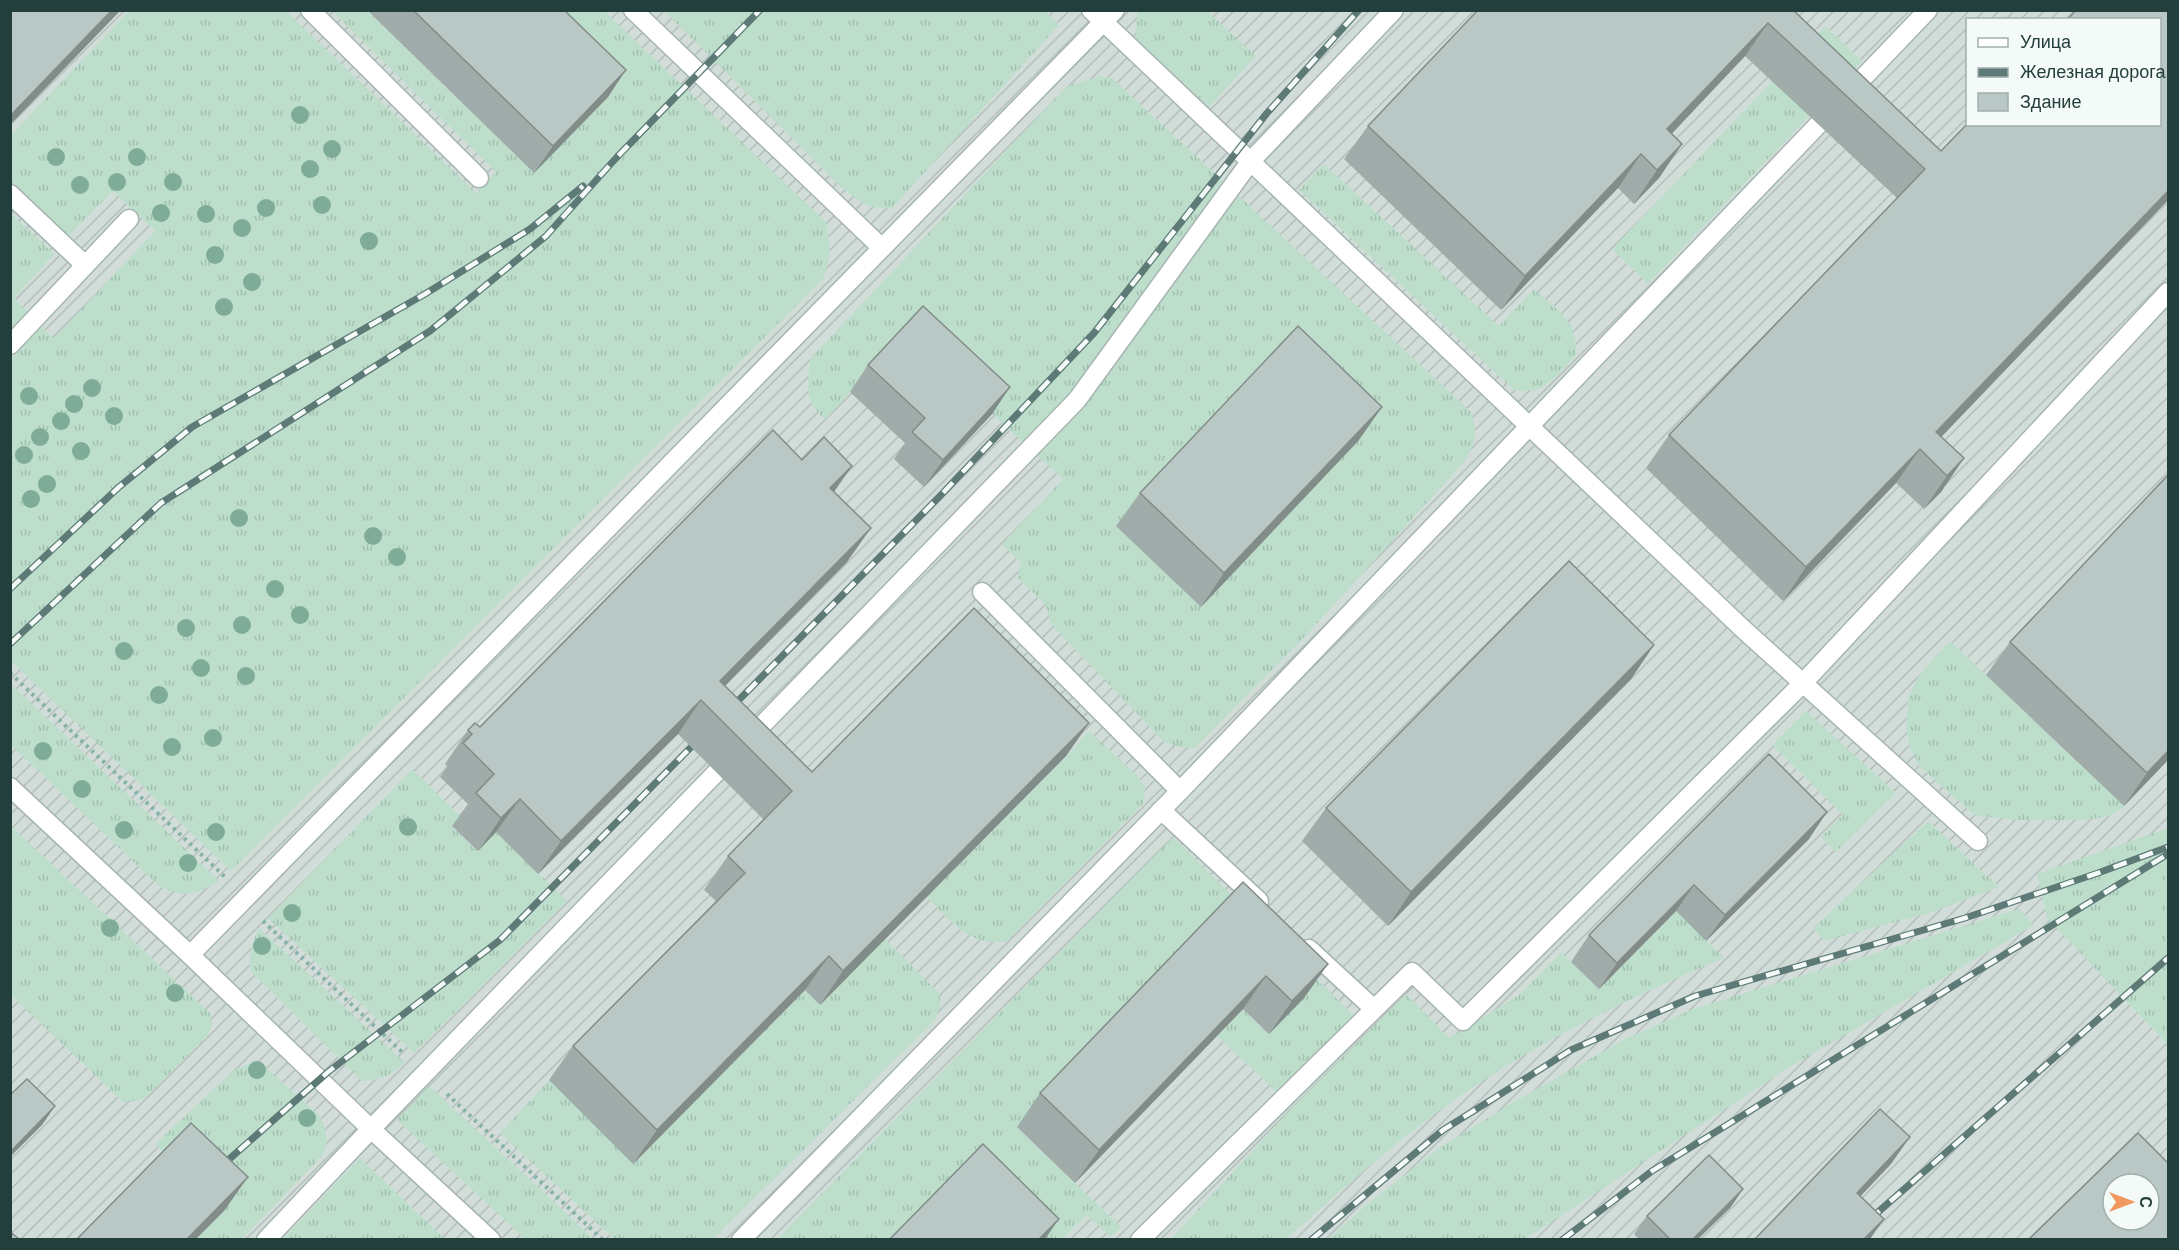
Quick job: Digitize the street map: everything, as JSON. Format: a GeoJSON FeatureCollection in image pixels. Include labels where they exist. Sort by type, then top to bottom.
{"type":"FeatureCollection","features":[{"type":"Feature","properties":{"kind":"lane"},"geometry":{"type":"LineString","coordinates":[[310,10],[479,178]]}},
{"type":"Feature","properties":{"kind":"lane"},"geometry":{"type":"LineString","coordinates":[[633,10],[882,248]]}},
{"type":"Feature","properties":{"kind":"lane"},"geometry":{"type":"LineString","coordinates":[[266,1239],[1077,400],[1250,162],[1394,10]]}},
{"type":"Feature","properties":{"kind":"lane"},"geometry":{"type":"LineString","coordinates":[[741,1239],[1180,791],[1928,10]]}},
{"type":"Feature","properties":{"kind":"lane"},"geometry":{"type":"LineString","coordinates":[[190,955],[882,248],[1103,14],[1250,162],[1743,629],[1978,841]]}},
{"type":"Feature","properties":{"kind":"lane"},"geometry":{"type":"LineString","coordinates":[[10,194],[85,265]]}},
{"type":"Feature","properties":{"kind":"lane"},"geometry":{"type":"LineString","coordinates":[[10,345],[129,219]]}},
{"type":"Feature","properties":{"kind":"lane"},"geometry":{"type":"LineString","coordinates":[[1140,1239],[1412,972],[1463,1021],[1803,683],[2169,292]]}},
{"type":"Feature","properties":{"kind":"lane"},"geometry":{"type":"LineString","coordinates":[[981,592],[1180,791]]}},
{"type":"Feature","properties":{"kind":"lane"},"geometry":{"type":"LineString","coordinates":[[10,787],[190,955],[371,1129],[491,1239]]}},
{"type":"Feature","properties":{"kind":"lane"},"geometry":{"type":"LineString","coordinates":[[1161,810],[1271,913]]}},
{"type":"Feature","properties":{"kind":"lane"},"geometry":{"type":"LineString","coordinates":[[1297,937],[1373,1008]]}},
{"type":"Feature","properties":{"kind":"path"},"geometry":{"type":"LineString","coordinates":[[10,673],[219,871],[242,900],[402,1052]]}},
{"type":"Feature","properties":{"kind":"path"},"geometry":{"type":"LineString","coordinates":[[446,1092],[603,1239]]}},
{"type":"Feature","properties":{"kind":"shaded area"},"geometry":{"type":"Polygon","coordinates":[[[11,11],[2168,11],[2168,1239],[11,1239],[11,11]]]}},
{"type":"Feature","properties":{"kind":"green space"},"geometry":{"type":"Polygon","coordinates":[[[1044,10],[1059,25],[893,207],[884,208],[865,204],[841,187],[664,11],[1044,10]]]}},
{"type":"Feature","properties":{"kind":"green space"},"geometry":{"type":"Polygon","coordinates":[[[1141,10],[1207,11],[1256,56],[1209,107],[1136,39],[1137,14],[1141,10]]]}},
{"type":"Feature","properties":{"kind":"green space"},"geometry":{"type":"Polygon","coordinates":[[[129,11],[286,11],[476,193],[496,172],[332,11],[367,11],[534,173],[519,11],[604,11],[826,222],[829,237],[828,264],[823,279],[231,871],[11,661],[11,359],[41,327],[54,338],[155,231],[113,191],[69,236],[11,180],[10,136],[129,11]]]}},
{"type":"Feature","properties":{"kind":"green space"},"geometry":{"type":"Polygon","coordinates":[[[1825,26],[1862,61],[1648,284],[1612,249],[1825,26]]]}},
{"type":"Feature","properties":{"kind":"green space"},"geometry":{"type":"Polygon","coordinates":[[[1100,76],[1112,78],[1471,412],[1475,427],[1475,438],[1464,462],[1309,632],[1195,748],[1179,747],[1164,742],[1051,624],[1046,605],[1017,577],[1021,563],[1002,544],[1063,479],[904,333],[825,420],[813,406],[808,392],[810,359],[1067,86],[1100,76]]]}},
{"type":"Feature","properties":{"kind":"green space"},"geometry":{"type":"Polygon","coordinates":[[[1324,164],[1499,326],[1534,289],[1565,317],[1574,333],[1576,355],[1550,382],[1542,387],[1525,391],[1514,390],[1299,190],[1324,164]]]}},
{"type":"Feature","properties":{"kind":"green space"},"geometry":{"type":"Polygon","coordinates":[[[10,213],[54,254],[14,298],[28,312],[11,330],[10,213]]]}},
{"type":"Feature","properties":{"kind":"green space"},"geometry":{"type":"Polygon","coordinates":[[[1950,641],[2124,806],[2110,816],[2086,820],[2016,820],[1974,815],[1920,767],[1910,748],[1906,726],[1908,698],[1919,675],[1950,641]]]}},
{"type":"Feature","properties":{"kind":"green space"},"geometry":{"type":"Polygon","coordinates":[[[11,684],[219,881],[190,894],[176,893],[159,886],[11,745],[11,684]]]}},
{"type":"Feature","properties":{"kind":"green space"},"geometry":{"type":"Polygon","coordinates":[[[1806,711],[1896,793],[1836,852],[1821,837],[1843,815],[1772,745],[1806,711]]]}},
{"type":"Feature","properties":{"kind":"green space"},"geometry":{"type":"Polygon","coordinates":[[[1089,731],[1139,777],[1145,787],[1144,803],[1007,941],[983,941],[962,930],[926,897],[1066,757],[1089,731]]]}},
{"type":"Feature","properties":{"kind":"green space"},"geometry":{"type":"Polygon","coordinates":[[[412,769],[461,817],[452,826],[478,851],[496,832],[567,901],[414,1053],[268,918],[412,769]]]}},
{"type":"Feature","properties":{"kind":"green space"},"geometry":{"type":"Polygon","coordinates":[[[1928,821],[1999,887],[1932,912],[1824,941],[1813,928],[1928,821]]]}},
{"type":"Feature","properties":{"kind":"green space"},"geometry":{"type":"Polygon","coordinates":[[[10,825],[210,1013],[212,1025],[208,1035],[145,1098],[124,1103],[11,995],[10,825]]]}},
{"type":"Feature","properties":{"kind":"green space"},"geometry":{"type":"Polygon","coordinates":[[[2168,828],[2168,1045],[2047,918],[2037,874],[2168,828]]]}},
{"type":"Feature","properties":{"kind":"green space"},"geometry":{"type":"Polygon","coordinates":[[[1173,837],[1356,1018],[1279,1094],[1217,1036],[1243,1009],[1269,1034],[1219,916],[1017,1127],[1121,1227],[1111,1237],[1087,1215],[1062,1239],[776,1240],[1173,837]]]}},
{"type":"Feature","properties":{"kind":"green space"},"geometry":{"type":"Polygon","coordinates":[[[2019,909],[2034,925],[1788,1068],[1525,1239],[1328,1239],[1371,1201],[1442,1146],[1625,1039],[1693,1009],[2019,909]]]}},
{"type":"Feature","properties":{"kind":"green space"},"geometry":{"type":"Polygon","coordinates":[[[1676,911],[1724,958],[1612,1008],[1504,1067],[1436,1113],[1379,1158],[1287,1239],[1170,1240],[1292,1108],[1406,994],[1449,1038],[1519,995],[1561,952],[1599,989],[1676,911]]]}},
{"type":"Feature","properties":{"kind":"green space"},"geometry":{"type":"Polygon","coordinates":[[[259,928],[405,1063],[385,1076],[362,1081],[251,972],[251,950],[259,928]]]}},
{"type":"Feature","properties":{"kind":"green space"},"geometry":{"type":"Polygon","coordinates":[[[885,939],[939,993],[941,1004],[935,1020],[713,1239],[614,1239],[500,1133],[549,1080],[633,1163],[805,990],[820,1004],[885,939]]]}},
{"type":"Feature","properties":{"kind":"green space"},"geometry":{"type":"Polygon","coordinates":[[[248,1064],[264,1066],[319,1115],[325,1128],[327,1142],[322,1156],[241,1240],[196,1239],[224,1211],[155,1144],[233,1071],[248,1064]]]}},
{"type":"Feature","properties":{"kind":"green space"},"geometry":{"type":"Polygon","coordinates":[[[429,1086],[594,1239],[525,1239],[397,1120],[429,1086]]]}},
{"type":"Feature","properties":{"kind":"green space"},"geometry":{"type":"Polygon","coordinates":[[[360,1158],[445,1239],[283,1239],[360,1158]]]}},
{"type":"Feature","properties":{"kind":"building"},"geometry":{"type":"Polygon","coordinates":[[[10,10],[112,10],[10,116],[10,10]]]}},
{"type":"Feature","properties":{"kind":"building"},"geometry":{"type":"Polygon","coordinates":[[[413,10],[564,10],[626,70],[553,146],[413,10]]]}},
{"type":"Feature","properties":{"kind":"building"},"geometry":{"type":"Polygon","coordinates":[[[1478,10],[1793,10],[1941,151],[1966,125],[2161,126],[2161,18],[2069,18],[2076,10],[2169,10],[2169,190],[1936,432],[1964,458],[1947,476],[1920,449],[1806,567],[1669,435],[1925,169],[1768,23],[1667,129],[1682,144],[1657,170],[1641,154],[1525,276],[1368,126],[1478,10]]]}},
{"type":"Feature","properties":{"kind":"building"},"geometry":{"type":"Polygon","coordinates":[[[923,306],[1010,387],[943,460],[912,432],[925,418],[868,365],[923,306]]]}},
{"type":"Feature","properties":{"kind":"building"},"geometry":{"type":"Polygon","coordinates":[[[1298,326],[1382,407],[1224,573],[1140,493],[1298,326]]]}},
{"type":"Feature","properties":{"kind":"building"},"geometry":{"type":"Polygon","coordinates":[[[773,430],[802,460],[824,437],[852,466],[830,488],[871,528],[720,681],[812,772],[974,608],[1089,723],[843,971],[829,956],[657,1130],[573,1046],[745,873],[728,856],[792,791],[701,700],[561,841],[520,799],[501,818],[476,793],[494,774],[463,743],[472,734],[468,730],[475,723],[480,727],[773,430]]]}},
{"type":"Feature","properties":{"kind":"building"},"geometry":{"type":"Polygon","coordinates":[[[2169,474],[2169,750],[2147,773],[2010,642],[2169,474]]]}},
{"type":"Feature","properties":{"kind":"building"},"geometry":{"type":"Polygon","coordinates":[[[1569,561],[1654,645],[1411,892],[1326,808],[1569,561]]]}},
{"type":"Feature","properties":{"kind":"building"},"geometry":{"type":"Polygon","coordinates":[[[1769,754],[1827,812],[1725,915],[1694,885],[1617,963],[1589,935],[1769,754]]]}},
{"type":"Feature","properties":{"kind":"building"},"geometry":{"type":"Polygon","coordinates":[[[1243,882],[1328,964],[1292,1001],[1266,976],[1099,1150],[1040,1093],[1243,882]]]}},
{"type":"Feature","properties":{"kind":"building"},"geometry":{"type":"Polygon","coordinates":[[[27,1079],[55,1106],[12,1150],[10,1148],[10,1095],[27,1079]]]}},
{"type":"Feature","properties":{"kind":"building"},"geometry":{"type":"Polygon","coordinates":[[[1880,1109],[1910,1137],[1857,1193],[1884,1219],[1864,1239],[1755,1239],[1880,1109]]]}},
{"type":"Feature","properties":{"kind":"building"},"geometry":{"type":"Polygon","coordinates":[[[191,1123],[248,1177],[187,1239],[77,1239],[191,1123]]]}},
{"type":"Feature","properties":{"kind":"building"},"geometry":{"type":"Polygon","coordinates":[[[2138,1133],[2169,1164],[2169,1239],[2029,1239],[2138,1133]]]}},
{"type":"Feature","properties":{"kind":"building"},"geometry":{"type":"Polygon","coordinates":[[[983,1144],[1059,1219],[1039,1239],[890,1239],[983,1144]]]}},
{"type":"Feature","properties":{"kind":"building"},"geometry":{"type":"Polygon","coordinates":[[[1709,1155],[1743,1189],[1693,1239],[1670,1239],[1647,1216],[1709,1155]]]}},
{"type":"Feature","properties":{"kind":"building"},"geometry":{"type":"Polygon","coordinates":[[[13,1234],[19,1239],[10,1239],[13,1234]]]}},
{"type":"Feature","properties":{"kind":"railway"},"geometry":{"type":"LineString","coordinates":[[10,644],[161,503],[430,331],[546,236],[617,157],[760,10]]}},
{"type":"Feature","properties":{"kind":"railway"},"geometry":{"type":"LineString","coordinates":[[727,712],[941,495],[1094,333],[1267,113],[1359,10]]}},
{"type":"Feature","properties":{"kind":"railway"},"geometry":{"type":"LineString","coordinates":[[10,589],[119,487],[192,427],[425,294],[530,229],[583,186]]}},
{"type":"Feature","properties":{"kind":"railway"},"geometry":{"type":"LineString","coordinates":[[218,1169],[328,1072],[500,940],[703,735]]}},
{"type":"Feature","properties":{"kind":"railway"},"geometry":{"type":"LineString","coordinates":[[1311,1240],[1443,1130],[1571,1050],[1695,996],[1965,918],[2168,847]]}},
{"type":"Feature","properties":{"kind":"railway"},"geometry":{"type":"LineString","coordinates":[[1562,1240],[1652,1171],[2168,854]]}},
{"type":"Feature","properties":{"kind":"railway"},"geometry":{"type":"LineString","coordinates":[[1869,1220],[2168,958]]}}]}
